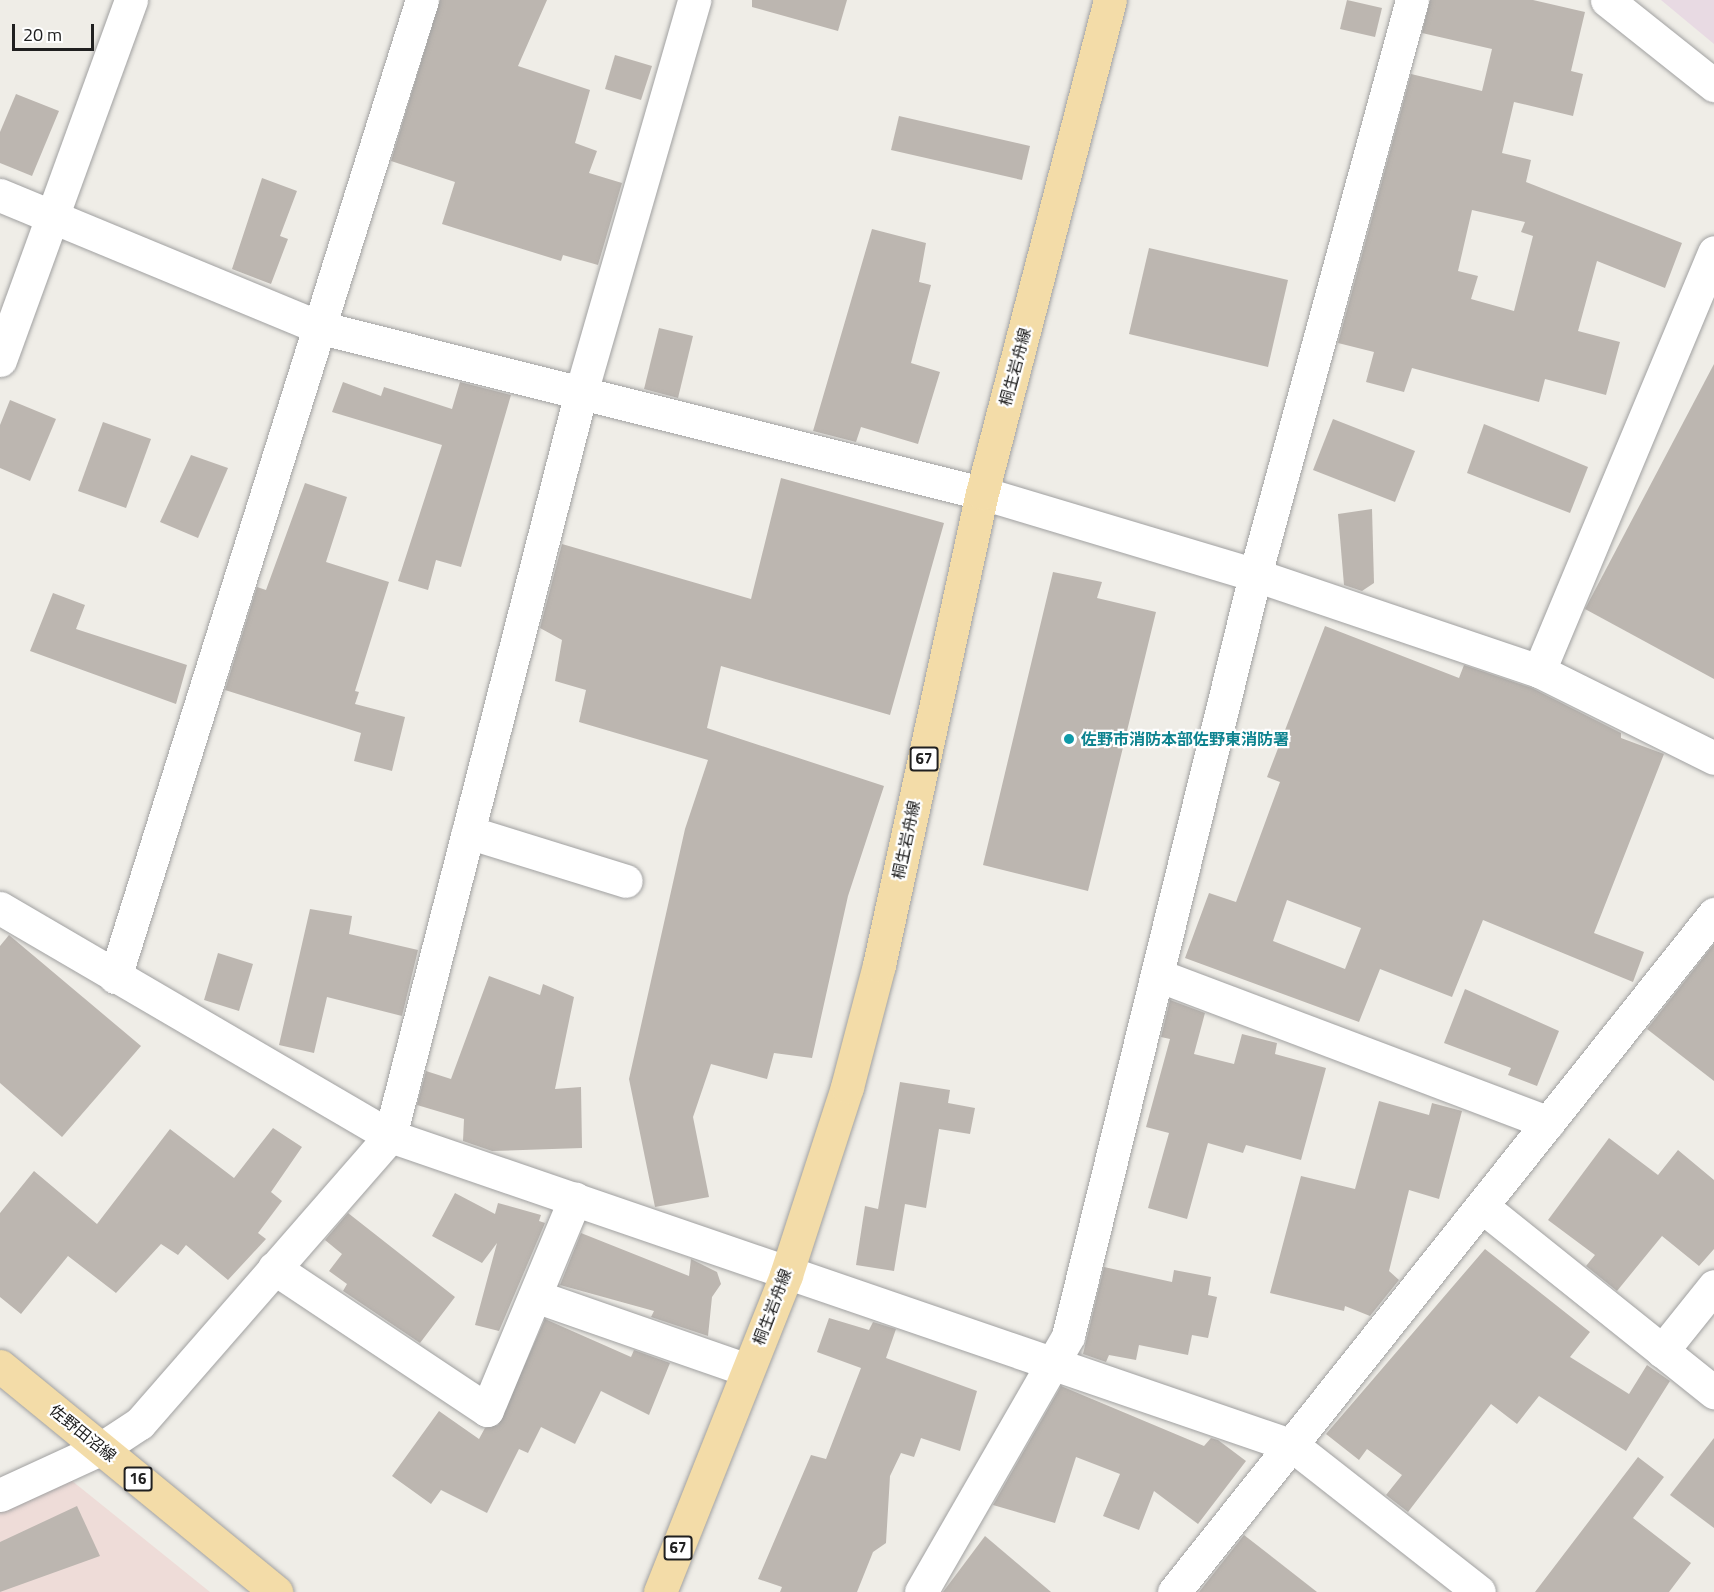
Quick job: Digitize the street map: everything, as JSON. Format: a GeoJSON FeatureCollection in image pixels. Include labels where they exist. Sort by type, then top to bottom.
{"type":"FeatureCollection","features":[{"type":"Feature","properties":{"kind":"main road","name":"桐生岩舟線"},"geometry":{"type":"LineString","coordinates":[[660,1592],[786,1275],[847,1086],[879,965],[982,494],[1110,0]]}},
{"type":"Feature","properties":{"kind":"main road","name":"佐野田沼線"},"geometry":{"type":"LineString","coordinates":[[4,1368],[276,1592]]}},
{"type":"Feature","properties":{"kind":"street"},"geometry":{"type":"LineString","coordinates":[[0,360],[131,0]]}},
{"type":"Feature","properties":{"kind":"street"},"geometry":{"type":"LineString","coordinates":[[115,977],[422,0]]}},
{"type":"Feature","properties":{"kind":"street"},"geometry":{"type":"LineString","coordinates":[[0,1495],[102,1448],[140,1423],[390,1136],[580,396],[694,0]]}},
{"type":"Feature","properties":{"kind":"street"},"geometry":{"type":"LineString","coordinates":[[921,1592],[1068,1336],[1160,976],[1255,575],[1412,0]]}},
{"type":"Feature","properties":{"kind":"street"},"geometry":{"type":"LineString","coordinates":[[1607,0],[1714,85]]}},
{"type":"Feature","properties":{"kind":"street"},"geometry":{"type":"LineString","coordinates":[[0,195],[318,327],[580,396],[982,494],[1255,575],[1539,671],[1714,758]]}},
{"type":"Feature","properties":{"kind":"street"},"geometry":{"type":"LineString","coordinates":[[1539,671],[1714,252]]}},
{"type":"Feature","properties":{"kind":"street"},"geometry":{"type":"LineString","coordinates":[[468,832],[626,881]]}},
{"type":"Feature","properties":{"kind":"street"},"geometry":{"type":"LineString","coordinates":[[0,908],[390,1136],[575,1199],[786,1275],[1293,1446],[1479,1592]]}},
{"type":"Feature","properties":{"kind":"street"},"geometry":{"type":"LineString","coordinates":[[1174,1592],[1484,1208],[1548,1123],[1714,914]]}},
{"type":"Feature","properties":{"kind":"street"},"geometry":{"type":"LineString","coordinates":[[1160,976],[1548,1123]]}},
{"type":"Feature","properties":{"kind":"street"},"geometry":{"type":"LineString","coordinates":[[274,1268],[487,1410],[575,1199]]}},
{"type":"Feature","properties":{"kind":"street"},"geometry":{"type":"LineString","coordinates":[[1484,1208],[1714,1392]]}},
{"type":"Feature","properties":{"kind":"street"},"geometry":{"type":"LineString","coordinates":[[1662,1351],[1714,1286]]}},
{"type":"Feature","properties":{"kind":"street"},"geometry":{"type":"LineString","coordinates":[[535,1296],[747,1370]]}},
{"type":"Feature","properties":{"kind":"shaded area"},"geometry":{"type":"Polygon","coordinates":[[[1661,0],[1714,0],[1714,44],[1661,0]]]}},
{"type":"Feature","properties":{"kind":"shaded area"},"geometry":{"type":"Polygon","coordinates":[[[71,1480],[210,1592],[0,1592],[0,1512],[71,1480]]]}},
{"type":"Feature","properties":{"kind":"building"},"geometry":{"type":"Polygon","coordinates":[[[440,0],[547,0],[518,66],[590,90],[575,143],[597,151],[589,173],[622,183],[598,265],[563,255],[561,261],[442,224],[455,182],[391,161],[440,0]]]}},
{"type":"Feature","properties":{"kind":"building"},"geometry":{"type":"Polygon","coordinates":[[[752,0],[847,0],[838,31],[752,7],[752,0]]]}},
{"type":"Feature","properties":{"kind":"building"},"geometry":{"type":"Polygon","coordinates":[[[1347,0],[1382,8],[1375,37],[1340,29],[1347,0]]]}},
{"type":"Feature","properties":{"kind":"building"},"geometry":{"type":"Polygon","coordinates":[[[1430,0],[1533,0],[1585,12],[1571,71],[1583,74],[1573,116],[1514,102],[1502,153],[1531,160],[1526,182],[1682,243],[1665,288],[1597,261],[1578,331],[1620,342],[1606,395],[1545,379],[1539,402],[1412,368],[1404,392],[1366,382],[1374,352],[1338,343],[1411,74],[1482,91],[1492,49],[1422,33],[1430,0]],[[1472,210],[1458,271],[1478,276],[1471,299],[1514,311],[1533,236],[1521,232],[1525,222],[1472,210]]]}},
{"type":"Feature","properties":{"kind":"building"},"geometry":{"type":"Polygon","coordinates":[[[615,55],[652,66],[641,100],[605,89],[615,55]]]}},
{"type":"Feature","properties":{"kind":"building"},"geometry":{"type":"Polygon","coordinates":[[[16,94],[59,111],[32,176],[0,163],[0,132],[16,94]]]}},
{"type":"Feature","properties":{"kind":"building"},"geometry":{"type":"Polygon","coordinates":[[[899,116],[1030,146],[1022,180],[891,150],[899,116]]]}},
{"type":"Feature","properties":{"kind":"building"},"geometry":{"type":"Polygon","coordinates":[[[262,178],[297,191],[280,236],[288,239],[271,284],[232,269],[262,178]]]}},
{"type":"Feature","properties":{"kind":"building"},"geometry":{"type":"Polygon","coordinates":[[[872,229],[926,243],[919,282],[931,285],[911,363],[940,372],[918,444],[861,427],[856,442],[813,431],[872,229]]]}},
{"type":"Feature","properties":{"kind":"building"},"geometry":{"type":"Polygon","coordinates":[[[1149,248],[1288,280],[1268,367],[1129,334],[1149,248]]]}},
{"type":"Feature","properties":{"kind":"building"},"geometry":{"type":"Polygon","coordinates":[[[659,328],[693,336],[678,398],[644,389],[659,328]]]}},
{"type":"Feature","properties":{"kind":"building"},"geometry":{"type":"Polygon","coordinates":[[[1714,364],[1714,679],[1585,609],[1714,364]]]}},
{"type":"Feature","properties":{"kind":"building"},"geometry":{"type":"Polygon","coordinates":[[[343,382],[381,396],[384,387],[452,409],[460,382],[511,395],[461,567],[436,560],[428,590],[398,581],[442,445],[332,412],[343,382]]]}},
{"type":"Feature","properties":{"kind":"building"},"geometry":{"type":"Polygon","coordinates":[[[10,400],[56,419],[30,481],[0,468],[0,425],[10,400]]]}},
{"type":"Feature","properties":{"kind":"building"},"geometry":{"type":"Polygon","coordinates":[[[1333,419],[1415,451],[1395,502],[1313,470],[1333,419]]]}},
{"type":"Feature","properties":{"kind":"building"},"geometry":{"type":"Polygon","coordinates":[[[103,422],[151,439],[126,508],[78,491],[103,422]]]}},
{"type":"Feature","properties":{"kind":"building"},"geometry":{"type":"Polygon","coordinates":[[[1484,424],[1588,467],[1570,513],[1467,473],[1484,424]]]}},
{"type":"Feature","properties":{"kind":"building"},"geometry":{"type":"Polygon","coordinates":[[[191,455],[228,468],[198,538],[160,522],[191,455]]]}},
{"type":"Feature","properties":{"kind":"building"},"geometry":{"type":"Polygon","coordinates":[[[781,478],[944,523],[890,715],[721,666],[707,728],[884,786],[848,896],[812,1058],[774,1053],[767,1079],[711,1064],[693,1117],[709,1197],[655,1207],[629,1079],[685,829],[708,760],[579,722],[586,690],[555,681],[562,640],[540,628],[562,544],[751,599],[781,478]]]}},
{"type":"Feature","properties":{"kind":"building"},"geometry":{"type":"Polygon","coordinates":[[[305,483],[347,497],[326,562],[389,582],[355,691],[359,692],[355,704],[405,717],[392,771],[354,761],[361,733],[225,690],[257,587],[266,590],[305,483]]]}},
{"type":"Feature","properties":{"kind":"building"},"geometry":{"type":"Polygon","coordinates":[[[1372,509],[1374,583],[1362,591],[1344,585],[1338,514],[1372,509]]]}},
{"type":"Feature","properties":{"kind":"building","name":"佐野市消防本部佐野東消防署"},"geometry":{"type":"Polygon","coordinates":[[[1053,572],[1102,582],[1097,598],[1156,612],[1088,891],[983,865],[1053,572]]]}},
{"type":"Feature","properties":{"kind":"building"},"geometry":{"type":"Polygon","coordinates":[[[53,593],[85,605],[76,629],[187,665],[176,704],[30,651],[53,593]]]}},
{"type":"Feature","properties":{"kind":"building"},"geometry":{"type":"Polygon","coordinates":[[[1325,626],[1459,678],[1464,665],[1532,688],[1621,733],[1621,738],[1664,754],[1594,933],[1644,952],[1633,982],[1483,920],[1452,997],[1380,969],[1359,1022],[1185,958],[1209,893],[1236,902],[1280,782],[1267,777],[1325,626]],[[1287,900],[1273,941],[1345,969],[1361,928],[1287,900]]]}},
{"type":"Feature","properties":{"kind":"building"},"geometry":{"type":"Polygon","coordinates":[[[310,909],[352,916],[349,934],[418,950],[402,1016],[327,997],[314,1053],[279,1045],[310,909]]]}},
{"type":"Feature","properties":{"kind":"building"},"geometry":{"type":"Polygon","coordinates":[[[9,935],[141,1046],[62,1137],[0,1083],[0,946],[9,935]]]}},
{"type":"Feature","properties":{"kind":"building"},"geometry":{"type":"Polygon","coordinates":[[[1714,944],[1714,1081],[1647,1029],[1714,944]]]}},
{"type":"Feature","properties":{"kind":"building"},"geometry":{"type":"Polygon","coordinates":[[[218,953],[253,964],[239,1011],[204,1000],[218,953]]]}},
{"type":"Feature","properties":{"kind":"building"},"geometry":{"type":"Polygon","coordinates":[[[489,976],[540,995],[543,984],[574,997],[555,1089],[581,1087],[582,1148],[492,1151],[463,1141],[464,1119],[417,1105],[426,1071],[451,1079],[489,976]]]}},
{"type":"Feature","properties":{"kind":"building"},"geometry":{"type":"Polygon","coordinates":[[[1465,989],[1559,1031],[1537,1086],[1508,1075],[1511,1068],[1444,1043],[1465,989]]]}},
{"type":"Feature","properties":{"kind":"building"},"geometry":{"type":"Polygon","coordinates":[[[1170,1000],[1205,1013],[1194,1054],[1234,1064],[1242,1034],[1277,1043],[1275,1054],[1326,1068],[1301,1160],[1246,1145],[1243,1153],[1208,1143],[1187,1219],[1148,1208],[1169,1133],[1146,1127],[1170,1039],[1161,1037],[1170,1000]]]}},
{"type":"Feature","properties":{"kind":"building"},"geometry":{"type":"Polygon","coordinates":[[[900,1082],[950,1090],[948,1103],[975,1108],[970,1134],[939,1129],[926,1208],[905,1204],[894,1271],[856,1265],[865,1206],[878,1209],[900,1082]]]}},
{"type":"Feature","properties":{"kind":"building"},"geometry":{"type":"Polygon","coordinates":[[[1379,1101],[1429,1115],[1432,1103],[1462,1111],[1439,1199],[1409,1190],[1389,1271],[1399,1280],[1370,1316],[1345,1306],[1344,1311],[1270,1293],[1301,1176],[1355,1189],[1379,1101]]]}},
{"type":"Feature","properties":{"kind":"building"},"geometry":{"type":"Polygon","coordinates":[[[273,1128],[302,1147],[271,1192],[282,1201],[258,1233],[266,1239],[228,1280],[186,1245],[178,1255],[161,1244],[116,1293],[68,1256],[21,1314],[0,1297],[0,1213],[34,1171],[97,1224],[170,1129],[234,1178],[273,1128]]]}},
{"type":"Feature","properties":{"kind":"building"},"geometry":{"type":"Polygon","coordinates":[[[1609,1138],[1658,1175],[1678,1150],[1714,1180],[1714,1249],[1699,1266],[1662,1236],[1617,1291],[1586,1266],[1595,1255],[1548,1220],[1609,1138]]]}},
{"type":"Feature","properties":{"kind":"building"},"geometry":{"type":"Polygon","coordinates":[[[455,1193],[495,1214],[498,1203],[541,1215],[539,1221],[545,1223],[499,1331],[475,1325],[497,1243],[482,1263],[432,1236],[455,1193]]]}},
{"type":"Feature","properties":{"kind":"building"},"geometry":{"type":"Polygon","coordinates":[[[348,1213],[455,1297],[420,1343],[343,1291],[347,1284],[329,1271],[342,1254],[325,1240],[348,1213]]]}},
{"type":"Feature","properties":{"kind":"building"},"geometry":{"type":"Polygon","coordinates":[[[581,1233],[689,1276],[691,1259],[717,1272],[721,1284],[712,1297],[708,1336],[651,1317],[654,1311],[560,1285],[581,1233]]]}},
{"type":"Feature","properties":{"kind":"building"},"geometry":{"type":"Polygon","coordinates":[[[1485,1249],[1590,1332],[1570,1357],[1629,1394],[1647,1365],[1670,1381],[1626,1451],[1539,1396],[1517,1424],[1491,1404],[1408,1512],[1386,1495],[1402,1475],[1367,1449],[1359,1460],[1326,1434],[1485,1249]]]}},
{"type":"Feature","properties":{"kind":"building"},"geometry":{"type":"Polygon","coordinates":[[[1104,1267],[1172,1282],[1174,1270],[1211,1277],[1208,1295],[1217,1297],[1208,1338],[1192,1335],[1188,1355],[1139,1345],[1136,1360],[1109,1355],[1106,1362],[1083,1354],[1104,1267]]]}},
{"type":"Feature","properties":{"kind":"building"},"geometry":{"type":"Polygon","coordinates":[[[829,1318],[869,1330],[873,1322],[896,1329],[886,1358],[977,1391],[960,1451],[921,1438],[914,1457],[901,1453],[890,1476],[886,1543],[873,1552],[857,1592],[780,1592],[782,1587],[758,1579],[811,1455],[826,1459],[861,1368],[817,1352],[829,1318]]]}},
{"type":"Feature","properties":{"kind":"building"},"geometry":{"type":"Polygon","coordinates":[[[545,1319],[631,1357],[634,1350],[670,1363],[649,1415],[601,1391],[575,1444],[541,1427],[528,1453],[519,1449],[487,1513],[441,1490],[431,1504],[392,1476],[439,1411],[479,1439],[485,1428],[498,1425],[545,1319]]]}},
{"type":"Feature","properties":{"kind":"building"},"geometry":{"type":"Polygon","coordinates":[[[1061,1386],[1204,1446],[1211,1438],[1218,1440],[1246,1461],[1198,1524],[1154,1491],[1139,1530],[1103,1516],[1120,1474],[1076,1457],[1055,1523],[993,1505],[1061,1386]]]}},
{"type":"Feature","properties":{"kind":"building"},"geometry":{"type":"Polygon","coordinates":[[[1714,1438],[1714,1528],[1670,1495],[1714,1438]]]}},
{"type":"Feature","properties":{"kind":"building"},"geometry":{"type":"Polygon","coordinates":[[[1638,1457],[1664,1477],[1633,1518],[1691,1563],[1669,1592],[1535,1592],[1638,1457]]]}},
{"type":"Feature","properties":{"kind":"building"},"geometry":{"type":"Polygon","coordinates":[[[77,1506],[100,1556],[0,1592],[0,1542],[77,1506]]]}},
{"type":"Feature","properties":{"kind":"building"},"geometry":{"type":"Polygon","coordinates":[[[1244,1535],[1317,1592],[1199,1592],[1244,1535]]]}},
{"type":"Feature","properties":{"kind":"building"},"geometry":{"type":"Polygon","coordinates":[[[985,1536],[1051,1592],[943,1592],[985,1536]]]}},
{"type":"Feature","properties":{"kind":"place","name":"佐野市消防本部佐野東消防署"},"geometry":{"type":"Point","coordinates":[1069,739]}}]}
